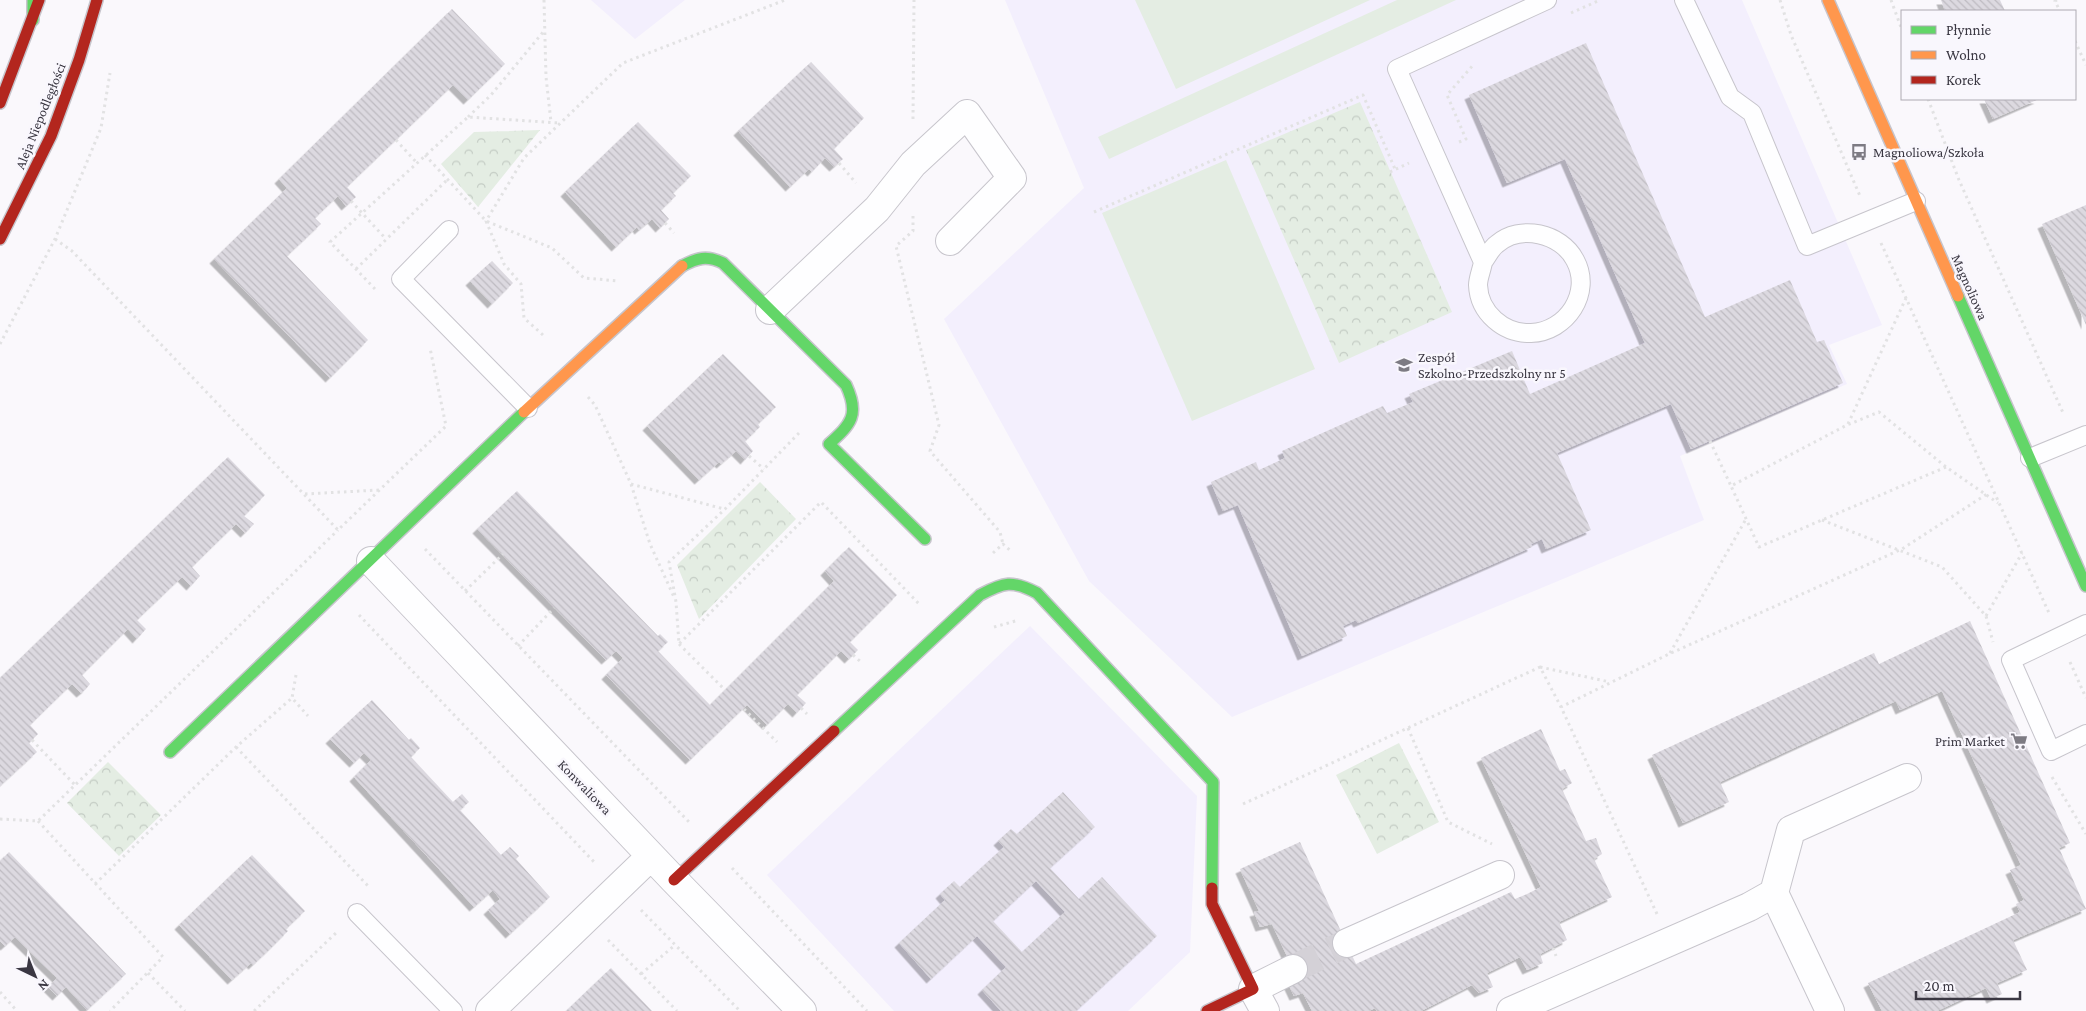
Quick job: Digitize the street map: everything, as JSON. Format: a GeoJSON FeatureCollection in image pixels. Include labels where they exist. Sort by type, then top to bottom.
{"type":"FeatureCollection","features":[{"type":"Feature","properties":{"kind":"street"},"geometry":{"type":"LineString","coordinates":[[33,0],[33,20]]}},
{"type":"Feature","properties":{"kind":"street"},"geometry":{"type":"LineString","coordinates":[[0,102],[33,20],[39,0]]}},
{"type":"Feature","properties":{"kind":"street","name":"Aleja Niepodległości"},"geometry":{"type":"LineString","coordinates":[[0,239],[51,136],[79,60],[97,0]]}},
{"type":"Feature","properties":{"kind":"street","name":"Magnoliowa"},"geometry":{"type":"LineString","coordinates":[[1828,0],[2086,586]]}},
{"type":"Feature","properties":{"kind":"street"},"geometry":{"type":"LineString","coordinates":[[770,310],[877,208],[913,164],[967,114],[1012,178],[950,241]]}},
{"type":"Feature","properties":{"kind":"street"},"geometry":{"type":"LineString","coordinates":[[170,752],[405,529],[528,408],[681,266],[696,258],[711,256],[723,263],[846,385],[854,400],[854,415],[846,428],[829,444],[925,539]]}},
{"type":"Feature","properties":{"kind":"street","name":"Konwaliowa"},"geometry":{"type":"LineString","coordinates":[[371,561],[651,856],[802,1011]]}},
{"type":"Feature","properties":{"kind":"street"},"geometry":{"type":"LineString","coordinates":[[674,880],[980,594],[1004,582],[1020,583],[1037,593],[1213,782],[1212,904],[1259,1000]]}},
{"type":"Feature","properties":{"kind":"street"},"geometry":{"type":"LineString","coordinates":[[1830,1011],[1774,894],[1791,830],[1907,778]]}},
{"type":"Feature","properties":{"kind":"street"},"geometry":{"type":"LineString","coordinates":[[490,1011],[651,856]]}},
{"type":"Feature","properties":{"kind":"street"},"geometry":{"type":"LineString","coordinates":[[1347,943],[1500,874]]}},
{"type":"Feature","properties":{"kind":"street"},"geometry":{"type":"LineString","coordinates":[[1511,1011],[1749,907],[1774,894]]}},
{"type":"Feature","properties":{"kind":"street"},"geometry":{"type":"LineString","coordinates":[[1208,1011],[1259,1000],[1293,969]]}},
{"type":"Feature","properties":{"kind":"lane"},"geometry":{"type":"LineString","coordinates":[[1483,262],[1497,244],[1517,234],[1540,233],[1560,242],[1576,260],[1581,282],[1576,305],[1562,323],[1542,333],[1519,334],[1498,324],[1484,307],[1478,285],[1483,262],[1397,69],[1547,0]]}},
{"type":"Feature","properties":{"kind":"lane"},"geometry":{"type":"LineString","coordinates":[[1684,0],[1730,97],[1752,113],[1807,246],[1916,200]]}},
{"type":"Feature","properties":{"kind":"lane"},"geometry":{"type":"LineString","coordinates":[[449,230],[401,279],[528,408]]}},
{"type":"Feature","properties":{"kind":"lane"},"geometry":{"type":"LineString","coordinates":[[2030,458],[2081,437]]}},
{"type":"Feature","properties":{"kind":"lane"},"geometry":{"type":"LineString","coordinates":[[2086,624],[2011,660],[2051,750],[2086,734]]}},
{"type":"Feature","properties":{"kind":"lane"},"geometry":{"type":"LineString","coordinates":[[357,913],[453,1011]]}},
{"type":"Feature","properties":{"kind":"path"},"geometry":{"type":"LineString","coordinates":[[544,0],[546,77],[551,122]]}},
{"type":"Feature","properties":{"kind":"path"},"geometry":{"type":"LineString","coordinates":[[486,221],[524,158],[623,62],[785,0]]}},
{"type":"Feature","properties":{"kind":"path"},"geometry":{"type":"LineString","coordinates":[[913,164],[914,0]]}},
{"type":"Feature","properties":{"kind":"path"},"geometry":{"type":"LineString","coordinates":[[1565,16],[1600,0]]}},
{"type":"Feature","properties":{"kind":"path"},"geometry":{"type":"LineString","coordinates":[[1780,0],[1791,36],[1871,220],[2086,698]]}},
{"type":"Feature","properties":{"kind":"path"},"geometry":{"type":"LineString","coordinates":[[1891,0],[1901,27]]}},
{"type":"Feature","properties":{"kind":"path"},"geometry":{"type":"LineString","coordinates":[[376,290],[330,242],[491,95],[545,30]]}},
{"type":"Feature","properties":{"kind":"path"},"geometry":{"type":"LineString","coordinates":[[2076,43],[2086,65]]}},
{"type":"Feature","properties":{"kind":"path"},"geometry":{"type":"LineString","coordinates":[[1390,172],[1466,139],[1447,94],[1479,58]]}},
{"type":"Feature","properties":{"kind":"path"},"geometry":{"type":"LineString","coordinates":[[0,344],[55,239],[101,128],[111,65]]}},
{"type":"Feature","properties":{"kind":"path"},"geometry":{"type":"LineString","coordinates":[[1094,212],[1364,95],[1395,169]]}},
{"type":"Feature","properties":{"kind":"path"},"geometry":{"type":"LineString","coordinates":[[1928,100],[1959,180],[2081,437]]}},
{"type":"Feature","properties":{"kind":"path"},"geometry":{"type":"LineString","coordinates":[[468,117],[560,123]]}},
{"type":"Feature","properties":{"kind":"path"},"geometry":{"type":"LineString","coordinates":[[396,140],[417,163]]}},
{"type":"Feature","properties":{"kind":"path"},"geometry":{"type":"LineString","coordinates":[[425,155],[486,221],[504,264],[521,284],[524,318],[543,335]]}},
{"type":"Feature","properties":{"kind":"path"},"geometry":{"type":"LineString","coordinates":[[356,269],[448,179]]}},
{"type":"Feature","properties":{"kind":"path"},"geometry":{"type":"LineString","coordinates":[[351,201],[386,239]]}},
{"type":"Feature","properties":{"kind":"path"},"geometry":{"type":"LineString","coordinates":[[913,212],[912,231],[896,246],[940,425],[930,452],[1000,532],[1003,544]]}},
{"type":"Feature","properties":{"kind":"path"},"geometry":{"type":"LineString","coordinates":[[486,221],[552,248],[584,278],[622,281]]}},
{"type":"Feature","properties":{"kind":"path"},"geometry":{"type":"LineString","coordinates":[[55,239],[72,251],[338,530]]}},
{"type":"Feature","properties":{"kind":"path"},"geometry":{"type":"LineString","coordinates":[[1847,425],[1906,298]]}},
{"type":"Feature","properties":{"kind":"path"},"geometry":{"type":"LineString","coordinates":[[38,821],[446,426],[429,346]]}},
{"type":"Feature","properties":{"kind":"path"},"geometry":{"type":"LineString","coordinates":[[566,373],[595,405],[631,484],[650,544],[676,602]]}},
{"type":"Feature","properties":{"kind":"path"},"geometry":{"type":"LineString","coordinates":[[1731,486],[1847,425],[1879,412],[1946,466],[1987,494],[2000,506]]}},
{"type":"Feature","properties":{"kind":"path"},"geometry":{"type":"LineString","coordinates":[[725,690],[679,644],[676,602],[669,562],[725,510],[805,427]]}},
{"type":"Feature","properties":{"kind":"path"},"geometry":{"type":"LineString","coordinates":[[1710,441],[1759,547],[1946,466]]}},
{"type":"Feature","properties":{"kind":"path"},"geometry":{"type":"LineString","coordinates":[[748,456],[764,469]]}},
{"type":"Feature","properties":{"kind":"path"},"geometry":{"type":"LineString","coordinates":[[631,484],[725,510]]}},
{"type":"Feature","properties":{"kind":"path"},"geometry":{"type":"LineString","coordinates":[[304,494],[380,490]]}},
{"type":"Feature","properties":{"kind":"path"},"geometry":{"type":"LineString","coordinates":[[1560,707],[1669,654],[1902,549],[1987,494]]}},
{"type":"Feature","properties":{"kind":"path"},"geometry":{"type":"LineString","coordinates":[[679,644],[821,502],[922,607]]}},
{"type":"Feature","properties":{"kind":"path"},"geometry":{"type":"LineString","coordinates":[[1669,654],[1746,518]]}},
{"type":"Feature","properties":{"kind":"path"},"geometry":{"type":"LineString","coordinates":[[1822,520],[1902,549],[1942,566],[1986,616],[1995,646]]}},
{"type":"Feature","properties":{"kind":"path"},"geometry":{"type":"LineString","coordinates":[[405,529],[711,846],[867,1011]]}},
{"type":"Feature","properties":{"kind":"path"},"geometry":{"type":"LineString","coordinates":[[1986,616],[2022,553]]}},
{"type":"Feature","properties":{"kind":"path"},"geometry":{"type":"LineString","coordinates":[[465,591],[502,554]]}},
{"type":"Feature","properties":{"kind":"path"},"geometry":{"type":"LineString","coordinates":[[338,592],[740,1011]]}},
{"type":"Feature","properties":{"kind":"path"},"geometry":{"type":"LineString","coordinates":[[518,646],[554,608]]}},
{"type":"Feature","properties":{"kind":"path"},"geometry":{"type":"LineString","coordinates":[[352,621],[359,614]]}},
{"type":"Feature","properties":{"kind":"path"},"geometry":{"type":"LineString","coordinates":[[1213,818],[1540,667],[1610,682]]}},
{"type":"Feature","properties":{"kind":"path"},"geometry":{"type":"LineString","coordinates":[[1540,667],[1670,941]]}},
{"type":"Feature","properties":{"kind":"path"},"geometry":{"type":"LineString","coordinates":[[95,884],[236,747],[292,698],[296,674],[303,668]]}},
{"type":"Feature","properties":{"kind":"path"},"geometry":{"type":"LineString","coordinates":[[292,698],[308,716]]}},
{"type":"Feature","properties":{"kind":"path"},"geometry":{"type":"LineString","coordinates":[[744,709],[781,746]]}},
{"type":"Feature","properties":{"kind":"path"},"geometry":{"type":"LineString","coordinates":[[1408,728],[1448,822],[1495,846]]}},
{"type":"Feature","properties":{"kind":"path"},"geometry":{"type":"LineString","coordinates":[[32,740],[75,785]]}},
{"type":"Feature","properties":{"kind":"path"},"geometry":{"type":"LineString","coordinates":[[236,747],[378,897],[357,913],[254,1011]]}},
{"type":"Feature","properties":{"kind":"path"},"geometry":{"type":"LineString","coordinates":[[0,819],[38,821],[163,957],[110,1011]]}},
{"type":"Feature","properties":{"kind":"path"},"geometry":{"type":"LineString","coordinates":[[587,918],[677,1011]]}},
{"type":"Feature","properties":{"kind":"path"},"geometry":{"type":"LineString","coordinates":[[641,974],[675,945]]}},
{"type":"Feature","properties":{"kind":"path"},"geometry":{"type":"LineString","coordinates":[[148,973],[185,1011]]}},
{"type":"Feature","properties":{"kind":"path"},"geometry":{"type":"LineString","coordinates":[[0,992],[17,1011]]}},
{"type":"Feature","properties":{"kind":"shaded area"},"geometry":{"type":"Polygon","coordinates":[[[591,0],[685,0],[635,39],[591,0]]]}},
{"type":"Feature","properties":{"kind":"shaded area","name":"Zespół Szkolno-Przedszkolny nr 5"},"geometry":{"type":"Polygon","coordinates":[[[1005,0],[1742,0],[1882,325],[1829,345],[1847,384],[1680,456],[1704,520],[1232,717],[1089,581],[944,319],[1084,188],[1005,0]]]}},
{"type":"Feature","properties":{"kind":"shaded area"},"geometry":{"type":"Polygon","coordinates":[[[1030,626],[1197,796],[1190,952],[1128,1011],[894,1011],[767,875],[1030,626]]]}},
{"type":"Feature","properties":{"kind":"green space"},"geometry":{"type":"Polygon","coordinates":[[[1135,0],[1370,0],[1176,89],[1135,0]]]}},
{"type":"Feature","properties":{"kind":"green space"},"geometry":{"type":"Polygon","coordinates":[[[1397,0],[1456,0],[1109,159],[1098,137],[1397,0]]]}},
{"type":"Feature","properties":{"kind":"green space"},"geometry":{"type":"Polygon","coordinates":[[[1360,102],[1452,312],[1339,363],[1246,150],[1360,102]]]}},
{"type":"Feature","properties":{"kind":"green space"},"geometry":{"type":"Polygon","coordinates":[[[540,130],[478,207],[441,164],[474,132],[540,130]]]}},
{"type":"Feature","properties":{"kind":"green space"},"geometry":{"type":"Polygon","coordinates":[[[1226,160],[1315,369],[1192,421],[1102,213],[1226,160]]]}},
{"type":"Feature","properties":{"kind":"green space"},"geometry":{"type":"Polygon","coordinates":[[[760,482],[796,519],[699,619],[677,565],[760,482]]]}},
{"type":"Feature","properties":{"kind":"green space"},"geometry":{"type":"Polygon","coordinates":[[[1399,743],[1439,822],[1377,854],[1336,775],[1399,743]]]}},
{"type":"Feature","properties":{"kind":"green space"},"geometry":{"type":"Polygon","coordinates":[[[108,762],[161,815],[119,856],[67,803],[108,762]]]}},
{"type":"Feature","properties":{"kind":"building"},"geometry":{"type":"Polygon","coordinates":[[[1941,0],[2000,0],[2005,10],[1945,10],[1941,0]]]}},
{"type":"Feature","properties":{"kind":"building"},"geometry":{"type":"Polygon","coordinates":[[[452,9],[505,64],[468,100],[453,85],[347,187],[356,197],[346,206],[338,196],[315,218],[321,224],[287,256],[368,340],[330,378],[214,259],[287,188],[279,179],[452,9]]]}},
{"type":"Feature","properties":{"kind":"building"},"geometry":{"type":"Polygon","coordinates":[[[1586,43],[1705,317],[1790,280],[1817,342],[1824,340],[1843,383],[1691,449],[1671,404],[1557,453],[1591,530],[1546,549],[1542,539],[1531,544],[1532,547],[1358,623],[1356,620],[1343,626],[1347,636],[1302,656],[1238,505],[1223,511],[1211,482],[1256,462],[1259,470],[1285,458],[1282,451],[1383,406],[1387,413],[1413,402],[1409,394],[1512,351],[1530,394],[1645,343],[1565,159],[1507,183],[1469,95],[1586,43]]]}},
{"type":"Feature","properties":{"kind":"building"},"geometry":{"type":"Polygon","coordinates":[[[811,62],[864,118],[834,149],[843,159],[834,167],[825,158],[812,172],[809,169],[790,187],[738,131],[811,62]]]}},
{"type":"Feature","properties":{"kind":"building"},"geometry":{"type":"Polygon","coordinates":[[[1984,100],[2037,100],[1993,119],[1984,100]]]}},
{"type":"Feature","properties":{"kind":"building"},"geometry":{"type":"Polygon","coordinates":[[[638,122],[691,176],[673,193],[676,196],[661,210],[669,219],[660,228],[652,219],[639,230],[637,227],[616,247],[565,192],[638,122]]]}},
{"type":"Feature","properties":{"kind":"building"},"geometry":{"type":"Polygon","coordinates":[[[2086,205],[2086,325],[2042,224],[2086,205]]]}},
{"type":"Feature","properties":{"kind":"building"},"geometry":{"type":"Polygon","coordinates":[[[492,261],[513,283],[492,304],[470,281],[492,261]]]}},
{"type":"Feature","properties":{"kind":"building"},"geometry":{"type":"Polygon","coordinates":[[[723,354],[776,407],[758,424],[760,427],[745,441],[753,451],[745,460],[736,451],[721,464],[719,462],[699,480],[647,426],[723,354]]]}},
{"type":"Feature","properties":{"kind":"building"},"geometry":{"type":"Polygon","coordinates":[[[228,457],[265,495],[244,516],[254,524],[245,533],[236,524],[192,567],[200,576],[191,586],[182,577],[137,620],[146,629],[137,639],[128,629],[82,675],[90,684],[86,689],[81,693],[72,684],[30,725],[38,734],[29,743],[37,752],[0,786],[0,678],[228,457]]]}},
{"type":"Feature","properties":{"kind":"building"},"geometry":{"type":"Polygon","coordinates":[[[517,491],[658,636],[660,634],[668,642],[658,651],[710,705],[834,581],[825,571],[849,547],[897,595],[850,642],[858,650],[849,659],[841,651],[797,695],[806,703],[797,713],[788,704],[767,725],[747,705],[690,760],[606,675],[623,658],[616,651],[606,660],[477,529],[517,491]]]}},
{"type":"Feature","properties":{"kind":"building"},"geometry":{"type":"Polygon","coordinates":[[[1970,621],[2070,843],[2059,848],[2086,909],[2013,940],[2027,970],[1997,983],[2002,994],[1991,999],[1986,988],[1937,1011],[1882,1011],[1868,983],[2020,912],[2016,904],[2024,900],[2010,870],[2021,865],[1942,691],[1900,710],[1896,701],[1720,782],[1729,802],[1683,823],[1652,755],[1874,653],[1879,664],[1970,621]]]}},
{"type":"Feature","properties":{"kind":"building"},"geometry":{"type":"Polygon","coordinates":[[[372,700],[409,740],[411,738],[420,748],[411,757],[453,802],[462,794],[469,802],[460,810],[501,855],[510,847],[519,856],[516,859],[550,897],[510,934],[488,910],[500,899],[493,890],[474,907],[354,777],[371,760],[364,753],[354,763],[330,739],[372,700]]]}},
{"type":"Feature","properties":{"kind":"building"},"geometry":{"type":"Polygon","coordinates":[[[1541,729],[1560,771],[1565,769],[1572,783],[1562,789],[1586,841],[1596,838],[1602,854],[1594,859],[1612,897],[1559,922],[1567,940],[1540,954],[1543,963],[1527,970],[1520,957],[1487,973],[1493,987],[1479,993],[1472,985],[1421,1011],[1377,1011],[1375,1008],[1369,1011],[1312,1011],[1303,993],[1294,996],[1287,981],[1293,969],[1272,924],[1260,927],[1254,912],[1259,911],[1240,869],[1300,842],[1356,964],[1511,892],[1515,899],[1527,894],[1541,887],[1481,758],[1541,729]]]}},
{"type":"Feature","properties":{"kind":"building"},"geometry":{"type":"Polygon","coordinates":[[[1063,792],[1095,827],[1050,868],[1079,899],[1102,877],[1157,936],[1076,1011],[1001,1011],[982,990],[1006,967],[977,936],[931,979],[899,943],[945,900],[940,894],[954,881],[960,887],[1004,847],[998,841],[1011,829],[1017,834],[1063,792]],[[1036,881],[993,921],[1022,952],[1065,912],[1036,881]]]}},
{"type":"Feature","properties":{"kind":"building"},"geometry":{"type":"Polygon","coordinates":[[[9,852],[126,974],[87,1010],[66,987],[57,996],[48,987],[57,978],[15,937],[5,946],[0,941],[0,861],[9,852]]]}},
{"type":"Feature","properties":{"kind":"building"},"geometry":{"type":"Polygon","coordinates":[[[252,855],[305,911],[286,929],[288,931],[268,951],[232,980],[179,925],[252,855]]]}},
{"type":"Feature","properties":{"kind":"building"},"geometry":{"type":"Polygon","coordinates":[[[611,968],[652,1011],[566,1011],[611,968]]]}},
{"type":"Feature","properties":{"kind":"tunnel"},"geometry":{"type":"LineString","coordinates":[[1293,969],[1347,943]]}},
{"type":"Feature","properties":{"kind":"traffic: fast"},"geometry":{"type":"LineString","coordinates":[[33,0],[33,20]]}},
{"type":"Feature","properties":{"kind":"traffic: fast"},"geometry":{"type":"LineString","coordinates":[[682,266],[702,258],[723,263],[846,385],[853,412],[843,431],[829,444],[925,539]]}},
{"type":"Feature","properties":{"kind":"traffic: fast"},"geometry":{"type":"LineString","coordinates":[[1958,296],[2086,586]]}},
{"type":"Feature","properties":{"kind":"traffic: fast"},"geometry":{"type":"LineString","coordinates":[[170,752],[524,412]]}},
{"type":"Feature","properties":{"kind":"traffic: fast"},"geometry":{"type":"LineString","coordinates":[[834,731],[980,595],[1002,585],[1014,584],[1021,586],[1037,593],[1213,782],[1212,888]]}},
{"type":"Feature","properties":{"kind":"traffic: slow"},"geometry":{"type":"LineString","coordinates":[[1828,0],[1958,296]]}},
{"type":"Feature","properties":{"kind":"traffic: slow"},"geometry":{"type":"LineString","coordinates":[[524,412],[682,266]]}},
{"type":"Feature","properties":{"kind":"traffic: jam"},"geometry":{"type":"LineString","coordinates":[[0,103],[39,0]]}},
{"type":"Feature","properties":{"kind":"traffic: jam"},"geometry":{"type":"LineString","coordinates":[[0,239],[51,136],[79,60],[97,0]]}},
{"type":"Feature","properties":{"kind":"traffic: jam"},"geometry":{"type":"LineString","coordinates":[[674,880],[834,731]]}},
{"type":"Feature","properties":{"kind":"traffic: jam"},"geometry":{"type":"LineString","coordinates":[[1207,1011],[1253,989],[1212,904],[1212,888]]}},
{"type":"Feature","properties":{"kind":"place","name":"Magnoliowa/Szkoła"},"geometry":{"type":"Point","coordinates":[1859,152]}},
{"type":"Feature","properties":{"kind":"place","name":"Zespół Szkolno-Przedszkolny nr 5"},"geometry":{"type":"Point","coordinates":[1404,365]}},
{"type":"Feature","properties":{"kind":"place","name":"Prim Market"},"geometry":{"type":"Point","coordinates":[2019,741]}}]}
